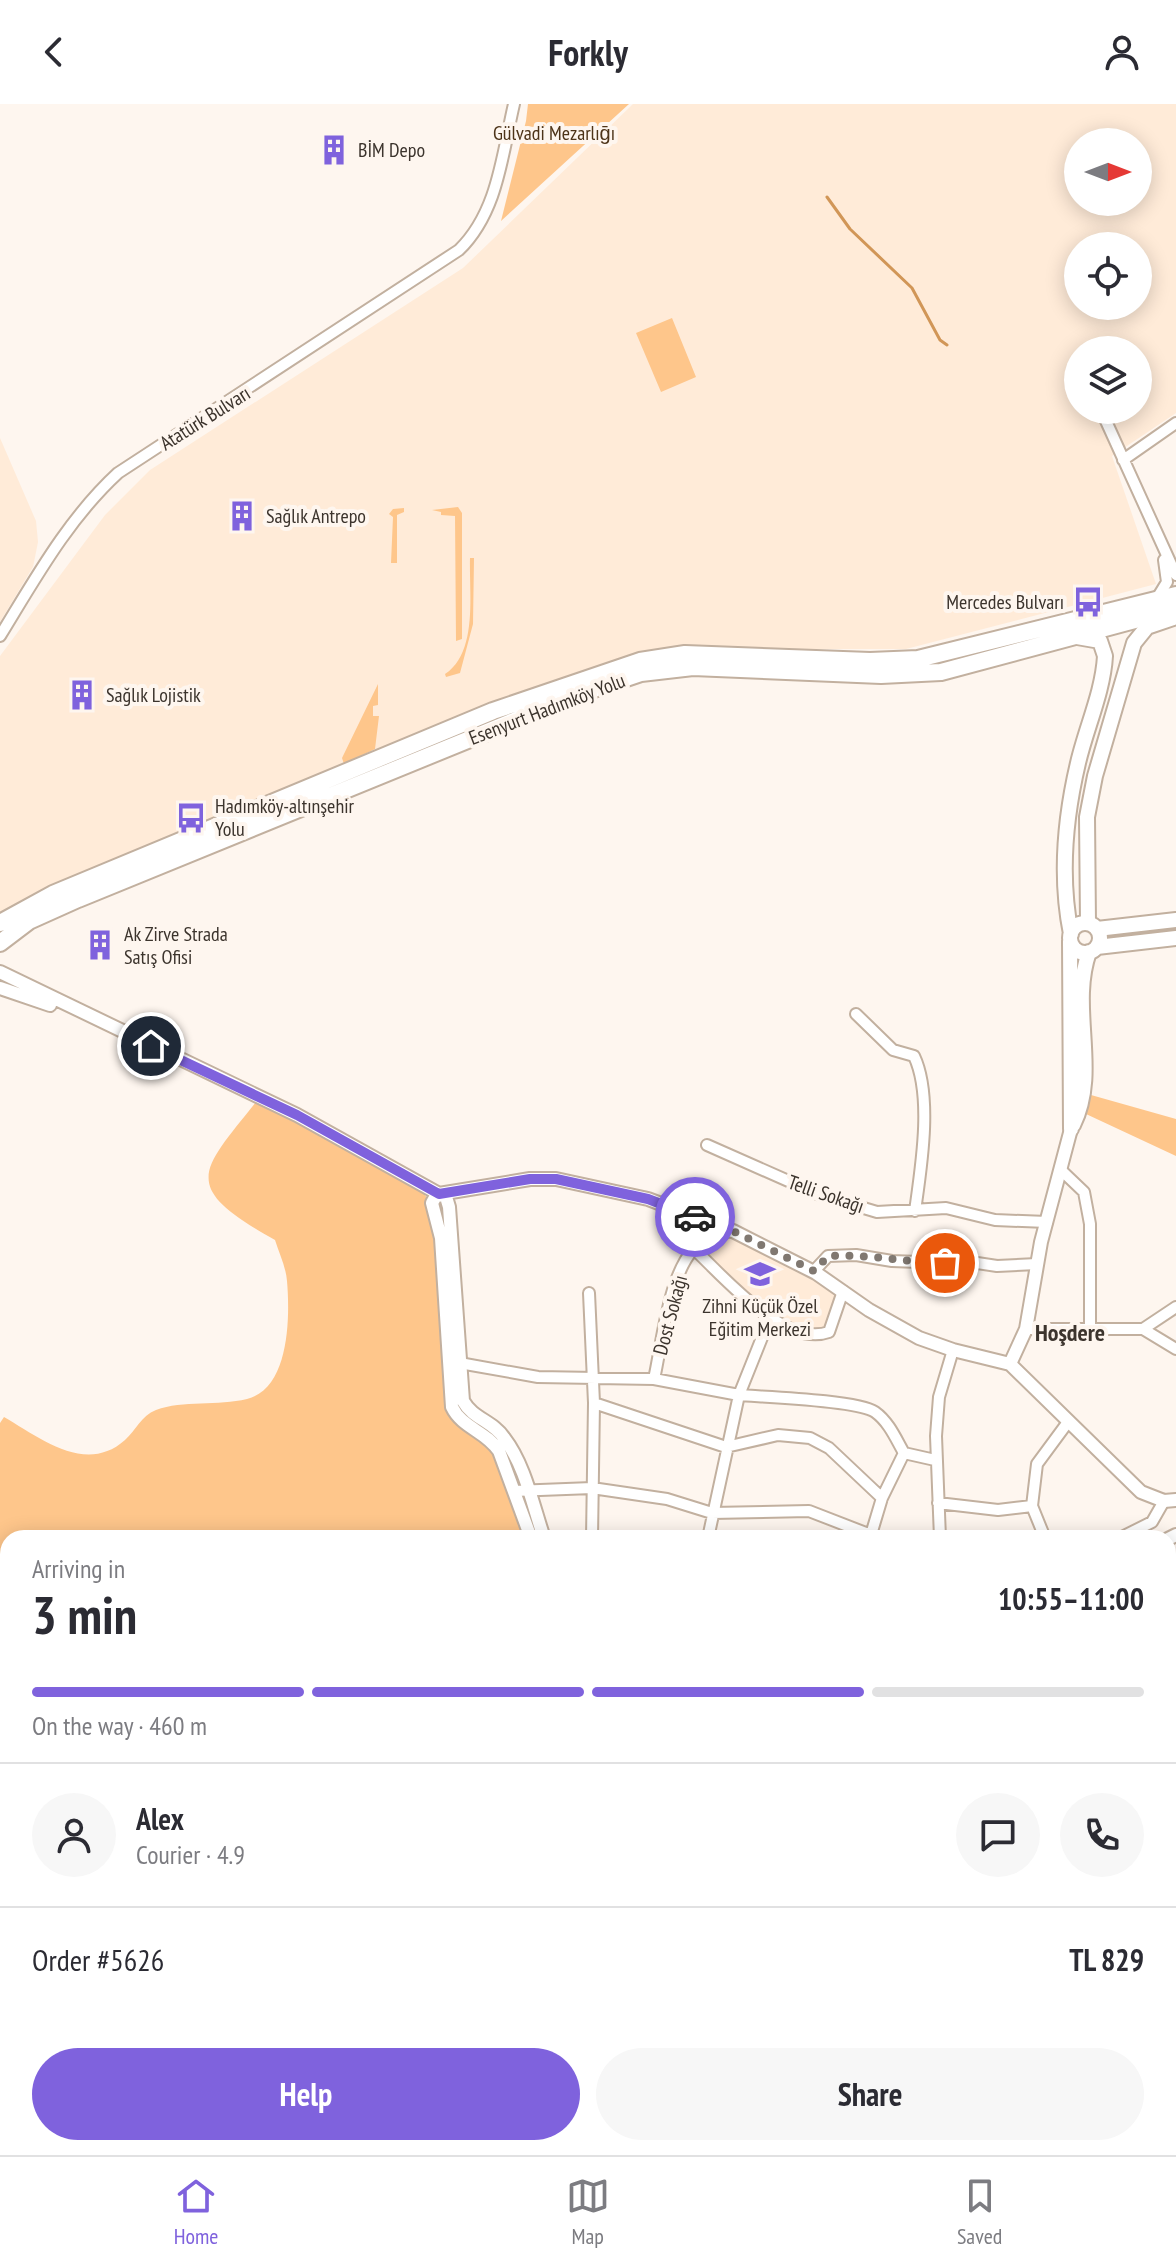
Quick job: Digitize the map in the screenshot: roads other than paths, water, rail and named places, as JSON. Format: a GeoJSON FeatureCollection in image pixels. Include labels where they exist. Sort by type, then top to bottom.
{"type":"FeatureCollection","features":[{"type":"Feature","properties":{"kind":"main road","name":"Esenyurt Hadımköy Yolu"},"geometry":{"type":"LineString","coordinates":[[0,943],[29,921],[78,899],[640,661],[685,654],[870,661],[918,659],[1176,595]]}},
{"type":"Feature","properties":{"kind":"main road","name":"Esenyurt Hadımköy Yolu"},"geometry":{"type":"LineString","coordinates":[[0,923],[53,894],[493,711],[583,685],[641,673],[693,667],[881,675],[932,673],[1176,609]]}},
{"type":"Feature","properties":{"kind":"main road"},"geometry":{"type":"LineString","coordinates":[[1071,1129],[1085,1091],[1082,996],[1093,950],[1100,937],[1093,926],[1085,839],[1095,776],[1134,643],[1147,627],[1176,617]]}},
{"type":"Feature","properties":{"kind":"main road"},"geometry":{"type":"LineString","coordinates":[[1069,637],[1096,638],[1103,644],[1105,656],[1077,765],[1068,822],[1066,893],[1071,938],[1071,1129]]}},
{"type":"Feature","properties":{"kind":"main road"},"geometry":{"type":"LineString","coordinates":[[1071,938],[1079,924],[1093,926],[1176,920]]}},
{"type":"Feature","properties":{"kind":"main road"},"geometry":{"type":"LineString","coordinates":[[1071,938],[1079,952],[1176,938]]}},
{"type":"Feature","properties":{"kind":"street","name":"Atatürk Bulvarı"},"geometry":{"type":"LineString","coordinates":[[0,636],[57,544],[92,499],[118,473],[459,250],[479,230],[487,214],[514,104]]}},
{"type":"Feature","properties":{"kind":"street"},"geometry":{"type":"LineString","coordinates":[[1123,460],[1176,423]]}},
{"type":"Feature","properties":{"kind":"street"},"geometry":{"type":"LineString","coordinates":[[1107,424],[1176,575]]}},
{"type":"Feature","properties":{"kind":"street"},"geometry":{"type":"LineString","coordinates":[[1156,600],[1167,582],[1168,570],[1157,535]]}},
{"type":"Feature","properties":{"kind":"street"},"geometry":{"type":"LineString","coordinates":[[0,972],[297,1115],[446,1197],[449,1207],[450,1398],[456,1416],[491,1440],[528,1530]]}},
{"type":"Feature","properties":{"kind":"street"},"geometry":{"type":"LineString","coordinates":[[0,988],[124,1034]]}},
{"type":"Feature","properties":{"kind":"street"},"geometry":{"type":"LineString","coordinates":[[856,1014],[893,1050],[914,1056],[923,1074],[922,1165],[915,1211]]}},
{"type":"Feature","properties":{"kind":"street"},"geometry":{"type":"LineString","coordinates":[[1010,1364],[1026,1329],[1037,1264],[1071,1129]]}},
{"type":"Feature","properties":{"kind":"street","name":"Telli Sokağı"},"geometry":{"type":"LineString","coordinates":[[707,1145],[820,1195],[877,1212],[946,1208],[995,1220],[1047,1222]]}},
{"type":"Feature","properties":{"kind":"street"},"geometry":{"type":"LineString","coordinates":[[1062,1171],[1084,1192],[1090,1224],[1090,1331]]}},
{"type":"Feature","properties":{"kind":"street"},"geometry":{"type":"LineString","coordinates":[[439,1194],[530,1179],[556,1179],[648,1199],[733,1231],[814,1271],[919,1338],[1010,1364],[1141,1492],[1170,1501],[1152,1522],[1136,1530]]}},
{"type":"Feature","properties":{"kind":"street","name":"Dost Sokağı"},"geometry":{"type":"LineString","coordinates":[[654,1379],[676,1276],[694,1249],[708,1237],[733,1231]]}},
{"type":"Feature","properties":{"kind":"street"},"geometry":{"type":"LineString","coordinates":[[694,1249],[769,1320],[819,1335],[829,1332],[843,1291]]}},
{"type":"Feature","properties":{"kind":"street"},"geometry":{"type":"LineString","coordinates":[[814,1271],[828,1256],[856,1255],[892,1261],[1037,1264]]}},
{"type":"Feature","properties":{"kind":"street"},"geometry":{"type":"LineString","coordinates":[[589,1293],[594,1377],[592,1530]]}},
{"type":"Feature","properties":{"kind":"street"},"geometry":{"type":"LineString","coordinates":[[1026,1329],[1143,1329],[1176,1307]]}},
{"type":"Feature","properties":{"kind":"street"},"geometry":{"type":"LineString","coordinates":[[709,1530],[739,1395],[769,1320]]}},
{"type":"Feature","properties":{"kind":"street"},"geometry":{"type":"LineString","coordinates":[[1143,1329],[1176,1349]]}},
{"type":"Feature","properties":{"kind":"street"},"geometry":{"type":"LineString","coordinates":[[940,1530],[935,1460],[939,1397],[953,1350]]}},
{"type":"Feature","properties":{"kind":"street"},"geometry":{"type":"LineString","coordinates":[[452,1362],[538,1377],[654,1379],[739,1395],[855,1405],[874,1411],[893,1431],[904,1453]]}},
{"type":"Feature","properties":{"kind":"street"},"geometry":{"type":"LineString","coordinates":[[452,1362],[463,1401],[474,1416],[498,1430],[507,1441],[541,1530]]}},
{"type":"Feature","properties":{"kind":"street"},"geometry":{"type":"LineString","coordinates":[[594,1403],[726,1447],[778,1435],[810,1438],[829,1448],[882,1498]]}},
{"type":"Feature","properties":{"kind":"street"},"geometry":{"type":"LineString","coordinates":[[1042,1530],[1032,1506],[1037,1464],[1068,1422]]}},
{"type":"Feature","properties":{"kind":"street"},"geometry":{"type":"LineString","coordinates":[[904,1453],[935,1460]]}},
{"type":"Feature","properties":{"kind":"street"},"geometry":{"type":"LineString","coordinates":[[872,1530],[882,1498],[904,1453]]}},
{"type":"Feature","properties":{"kind":"street"},"geometry":{"type":"LineString","coordinates":[[514,1491],[592,1488],[667,1499],[712,1513],[809,1511],[855,1530]]}},
{"type":"Feature","properties":{"kind":"street"},"geometry":{"type":"LineString","coordinates":[[938,1503],[998,1510],[1032,1506]]}},
{"type":"Feature","properties":{"kind":"waterway"},"geometry":{"type":"LineString","coordinates":[[827,197],[850,229],[912,288],[940,340],[947,345]]}},
{"type":"Feature","properties":{"kind":"place","name":"BİM Depo"},"geometry":{"type":"Point","coordinates":[334,150]}},
{"type":"Feature","properties":{"kind":"place","name":"Sağlık Antrepo"},"geometry":{"type":"Point","coordinates":[242,516]}},
{"type":"Feature","properties":{"kind":"place","name":"Mercedes Bulvarı"},"geometry":{"type":"Point","coordinates":[1088,602]}},
{"type":"Feature","properties":{"kind":"place","name":"Sağlık Lojistik"},"geometry":{"type":"Point","coordinates":[82,695]}},
{"type":"Feature","properties":{"kind":"place","name":"Hadımköy-altınşehir Yolu"},"geometry":{"type":"Point","coordinates":[191,818]}},
{"type":"Feature","properties":{"kind":"place","name":"Ak Zirve Strada Satış Ofisi"},"geometry":{"type":"Point","coordinates":[100,945]}},
{"type":"Feature","properties":{"kind":"place","name":"Zihni Küçük Özel Eğitim Merkezi"},"geometry":{"type":"Point","coordinates":[760,1274]}},
{"type":"Feature","properties":{"kind":"district","name":"Hoşdere"},"geometry":{"type":"Point","coordinates":[1070,1333]}},
{"type":"Feature","properties":{"kind":"park label","name":"Gülvadi Mezarlıḡı"},"geometry":{"type":"Point","coordinates":[554,133]}}]}
